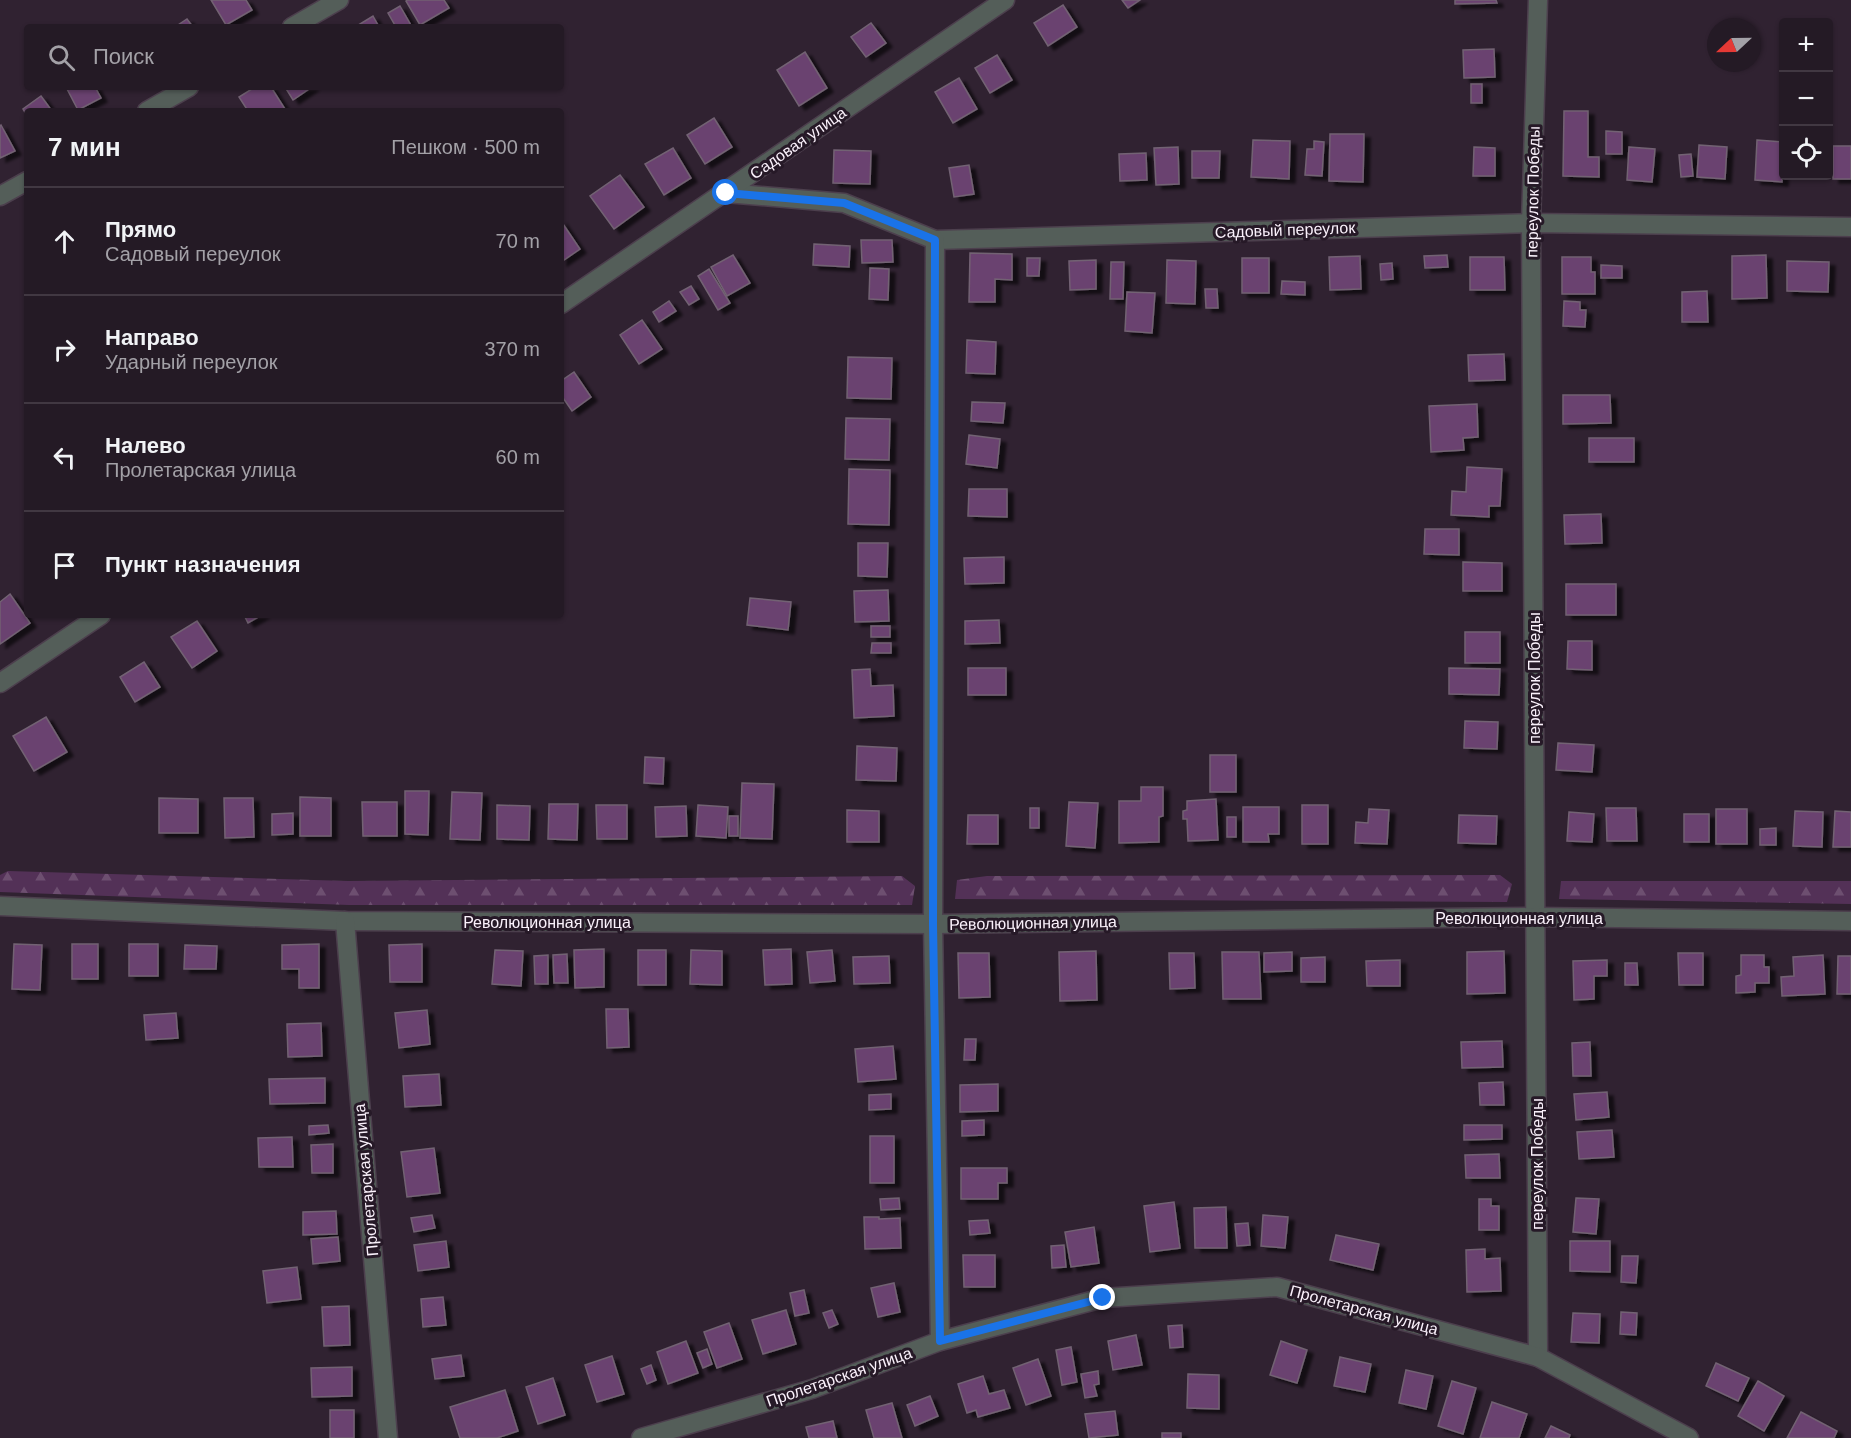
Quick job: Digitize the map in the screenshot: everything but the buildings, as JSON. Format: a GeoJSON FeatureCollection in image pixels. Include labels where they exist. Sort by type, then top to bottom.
{"type":"FeatureCollection","features":[{"type":"Feature","properties":{"kind":"street"},"geometry":{"type":"LineString","coordinates":[[297,24],[339,0]]}},
{"type":"Feature","properties":{"kind":"street","name":"Садовая улица"},"geometry":{"type":"LineString","coordinates":[[564,302],[1005,0]]}},
{"type":"Feature","properties":{"kind":"street","name":"переулок Победы"},"geometry":{"type":"LineString","coordinates":[[1538,0],[1531,223],[1538,1357]]}},
{"type":"Feature","properties":{"kind":"street"},"geometry":{"type":"LineString","coordinates":[[152,108],[184,90]]}},
{"type":"Feature","properties":{"kind":"street"},"geometry":{"type":"LineString","coordinates":[[0,196],[24,182]]}},
{"type":"Feature","properties":{"kind":"street","name":"Садовый переулок"},"geometry":{"type":"LineString","coordinates":[[726,193],[844,203],[935,240],[1531,223],[1851,227]]}},
{"type":"Feature","properties":{"kind":"street"},"geometry":{"type":"LineString","coordinates":[[935,240],[933,924],[940,1341]]}},
{"type":"Feature","properties":{"kind":"street"},"geometry":{"type":"LineString","coordinates":[[0,683],[97,618]]}},
{"type":"Feature","properties":{"kind":"street","name":"Революционная улица"},"geometry":{"type":"LineString","coordinates":[[0,906],[345,921],[933,924],[1536,917],[1851,921]]}},
{"type":"Feature","properties":{"kind":"street","name":"Пролетарская улица"},"geometry":{"type":"LineString","coordinates":[[345,921],[388,1438]]}},
{"type":"Feature","properties":{"kind":"street","name":"Пролетарская улица"},"geometry":{"type":"LineString","coordinates":[[641,1438],[812,1389],[940,1341],[1103,1298],[1277,1287],[1538,1357],[1689,1438]]}},
{"type":"Feature","properties":{"kind":"green space"},"geometry":{"type":"Polygon","coordinates":[[[8,871],[348,881],[902,876],[915,886],[912,905],[349,905],[0,892],[0,875],[8,871]]]}},
{"type":"Feature","properties":{"kind":"green space"},"geometry":{"type":"Polygon","coordinates":[[[1500,875],[1512,884],[1507,902],[955,899],[957,880],[987,876],[1500,875]]]}},
{"type":"Feature","properties":{"kind":"green space"},"geometry":{"type":"Polygon","coordinates":[[[1561,881],[1851,881],[1851,904],[1559,899],[1561,881]]]}},
{"type":"Feature","properties":{"kind":"route"},"geometry":{"type":"LineString","coordinates":[[726,193],[844,203],[935,240],[933,924],[940,1341],[1103,1298]]}}]}
